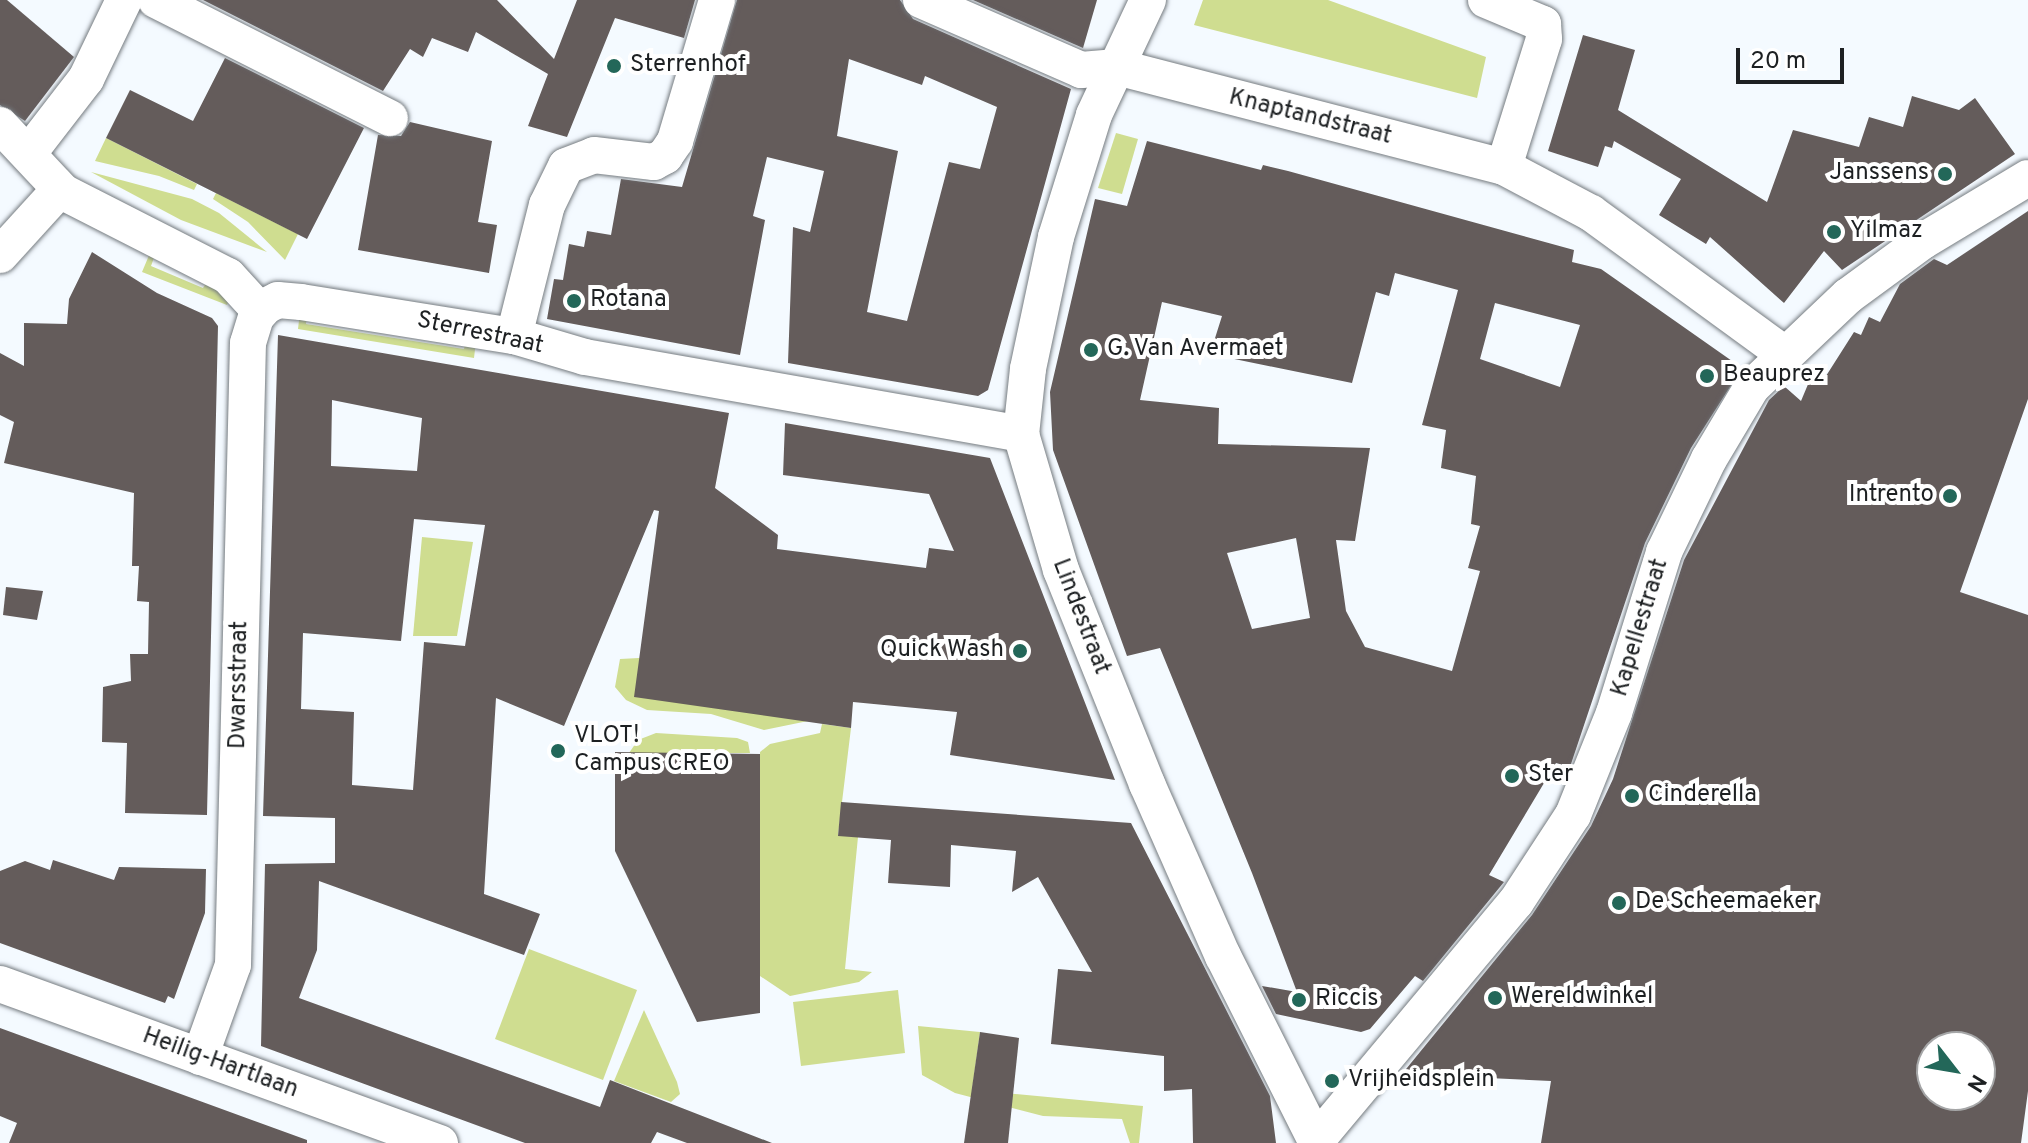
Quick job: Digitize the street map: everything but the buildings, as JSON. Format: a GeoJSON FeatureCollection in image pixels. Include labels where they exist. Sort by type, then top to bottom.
{"type":"FeatureCollection","features":[{"type":"Feature","properties":{"kind":"street"},"geometry":{"type":"LineString","coordinates":[[28,154],[86,79],[124,0]]}},
{"type":"Feature","properties":{"kind":"street"},"geometry":{"type":"LineString","coordinates":[[156,0],[390,118]]}},
{"type":"Feature","properties":{"kind":"street"},"geometry":{"type":"LineString","coordinates":[[514,336],[527,272],[560,175],[577,157],[654,162],[665,156],[675,141],[717,0]]}},
{"type":"Feature","properties":{"kind":"street","name":"Knaptandstraat"},"geometry":{"type":"LineString","coordinates":[[921,0],[1081,70],[1117,67],[1504,167],[1591,213],[1783,353]]}},
{"type":"Feature","properties":{"kind":"street","name":"Lindestraat"},"geometry":{"type":"LineString","coordinates":[[1148,0],[1094,115],[1056,237],[1028,369],[1021,434],[1061,570],[1147,784],[1223,956],[1315,1142]]}},
{"type":"Feature","properties":{"kind":"street"},"geometry":{"type":"LineString","coordinates":[[1486,0],[1543,24],[1544,39],[1504,167]]}},
{"type":"Feature","properties":{"kind":"street"},"geometry":{"type":"LineString","coordinates":[[0,125],[60,189],[146,239],[228,276],[260,311]]}},
{"type":"Feature","properties":{"kind":"street","name":"Kapellestraat"},"geometry":{"type":"LineString","coordinates":[[1315,1142],[1516,902],[1573,815],[1614,713],[1664,552],[1733,416],[1783,353],[1923,241],[2028,178]]}},
{"type":"Feature","properties":{"kind":"street"},"geometry":{"type":"LineString","coordinates":[[0,255],[60,189]]}},
{"type":"Feature","properties":{"kind":"street","name":"Sterrestraat"},"geometry":{"type":"LineString","coordinates":[[260,311],[278,300],[292,301],[514,336],[585,357],[1021,434]]}},
{"type":"Feature","properties":{"kind":"street","name":"Dwarsstraat"},"geometry":{"type":"LineString","coordinates":[[200,1057],[233,965],[248,343],[260,311]]}},
{"type":"Feature","properties":{"kind":"street","name":"Heilig-Hartlaan"},"geometry":{"type":"LineString","coordinates":[[0,984],[440,1143]]}},
{"type":"Feature","properties":{"kind":"green space"},"geometry":{"type":"Polygon","coordinates":[[[1203,0],[1328,0],[1486,57],[1477,98],[1194,25],[1203,0]]]}},
{"type":"Feature","properties":{"kind":"green space"},"geometry":{"type":"Polygon","coordinates":[[[1116,133],[1138,139],[1122,194],[1098,188],[1116,133]]]}},
{"type":"Feature","properties":{"kind":"green space"},"geometry":{"type":"Polygon","coordinates":[[[106,138],[197,184],[194,190],[159,176],[95,161],[106,138]]]}},
{"type":"Feature","properties":{"kind":"green space"},"geometry":{"type":"Polygon","coordinates":[[[91,172],[192,199],[219,213],[267,252],[181,220],[91,172]]]}},
{"type":"Feature","properties":{"kind":"green space"},"geometry":{"type":"Polygon","coordinates":[[[216,193],[298,234],[285,260],[248,222],[213,199],[216,193]]]}},
{"type":"Feature","properties":{"kind":"green space"},"geometry":{"type":"Polygon","coordinates":[[[150,253],[155,255],[151,266],[203,288],[207,282],[229,300],[227,305],[142,272],[150,253]]]}},
{"type":"Feature","properties":{"kind":"green space"},"geometry":{"type":"Polygon","coordinates":[[[300,312],[307,313],[306,324],[464,349],[466,339],[476,341],[474,358],[298,329],[300,312]]]}},
{"type":"Feature","properties":{"kind":"green space"},"geometry":{"type":"Polygon","coordinates":[[[422,537],[473,542],[457,636],[413,636],[422,537]]]}},
{"type":"Feature","properties":{"kind":"green space"},"geometry":{"type":"Polygon","coordinates":[[[639,658],[808,721],[764,730],[711,714],[647,710],[626,700],[615,687],[620,659],[639,658]]]}},
{"type":"Feature","properties":{"kind":"green space"},"geometry":{"type":"Polygon","coordinates":[[[822,724],[851,728],[838,835],[858,837],[845,969],[872,972],[859,982],[790,996],[760,976],[760,752],[770,744],[820,733],[822,724]]]}},
{"type":"Feature","properties":{"kind":"green space"},"geometry":{"type":"Polygon","coordinates":[[[656,733],[737,738],[748,742],[750,753],[629,753],[638,740],[656,733]]]}},
{"type":"Feature","properties":{"kind":"green space"},"geometry":{"type":"Polygon","coordinates":[[[529,949],[637,990],[603,1080],[495,1039],[529,949]]]}},
{"type":"Feature","properties":{"kind":"green space"},"geometry":{"type":"Polygon","coordinates":[[[898,990],[905,1053],[801,1066],[793,1002],[898,990]]]}},
{"type":"Feature","properties":{"kind":"green space"},"geometry":{"type":"Polygon","coordinates":[[[644,1010],[677,1082],[680,1094],[671,1102],[614,1081],[644,1010]]]}},
{"type":"Feature","properties":{"kind":"green space"},"geometry":{"type":"Polygon","coordinates":[[[918,1026],[980,1032],[972,1090],[1143,1106],[1139,1143],[1130,1143],[1122,1119],[1043,1116],[955,1093],[922,1075],[918,1026]]]}},
{"type":"Feature","properties":{"kind":"place","name":"Sterrenhof"},"geometry":{"type":"Point","coordinates":[614,66]}},
{"type":"Feature","properties":{"kind":"place","name":"Janssens"},"geometry":{"type":"Point","coordinates":[1945,174]}},
{"type":"Feature","properties":{"kind":"place","name":"Yilmaz"},"geometry":{"type":"Point","coordinates":[1834,232]}},
{"type":"Feature","properties":{"kind":"place","name":"Rotana"},"geometry":{"type":"Point","coordinates":[574,301]}},
{"type":"Feature","properties":{"kind":"place","name":"G. Van Avermaet"},"geometry":{"type":"Point","coordinates":[1091,350]}},
{"type":"Feature","properties":{"kind":"place","name":"Beauprez"},"geometry":{"type":"Point","coordinates":[1707,376]}},
{"type":"Feature","properties":{"kind":"place","name":"Intrento"},"geometry":{"type":"Point","coordinates":[1950,496]}},
{"type":"Feature","properties":{"kind":"place","name":"Quick Wash"},"geometry":{"type":"Point","coordinates":[1020,651]}},
{"type":"Feature","properties":{"kind":"place","name":"VLOT! Campus CREO"},"geometry":{"type":"Point","coordinates":[558,751]}},
{"type":"Feature","properties":{"kind":"place","name":"Ster"},"geometry":{"type":"Point","coordinates":[1512,776]}},
{"type":"Feature","properties":{"kind":"place","name":"Cinderella"},"geometry":{"type":"Point","coordinates":[1632,796]}},
{"type":"Feature","properties":{"kind":"place","name":"De Scheemaeker"},"geometry":{"type":"Point","coordinates":[1619,903]}},
{"type":"Feature","properties":{"kind":"place","name":"Wereldwinkel"},"geometry":{"type":"Point","coordinates":[1495,998]}},
{"type":"Feature","properties":{"kind":"place","name":"Riccis"},"geometry":{"type":"Point","coordinates":[1299,1000]}},
{"type":"Feature","properties":{"kind":"place","name":"Vrijheidsplein"},"geometry":{"type":"Point","coordinates":[1332,1081]}}]}
